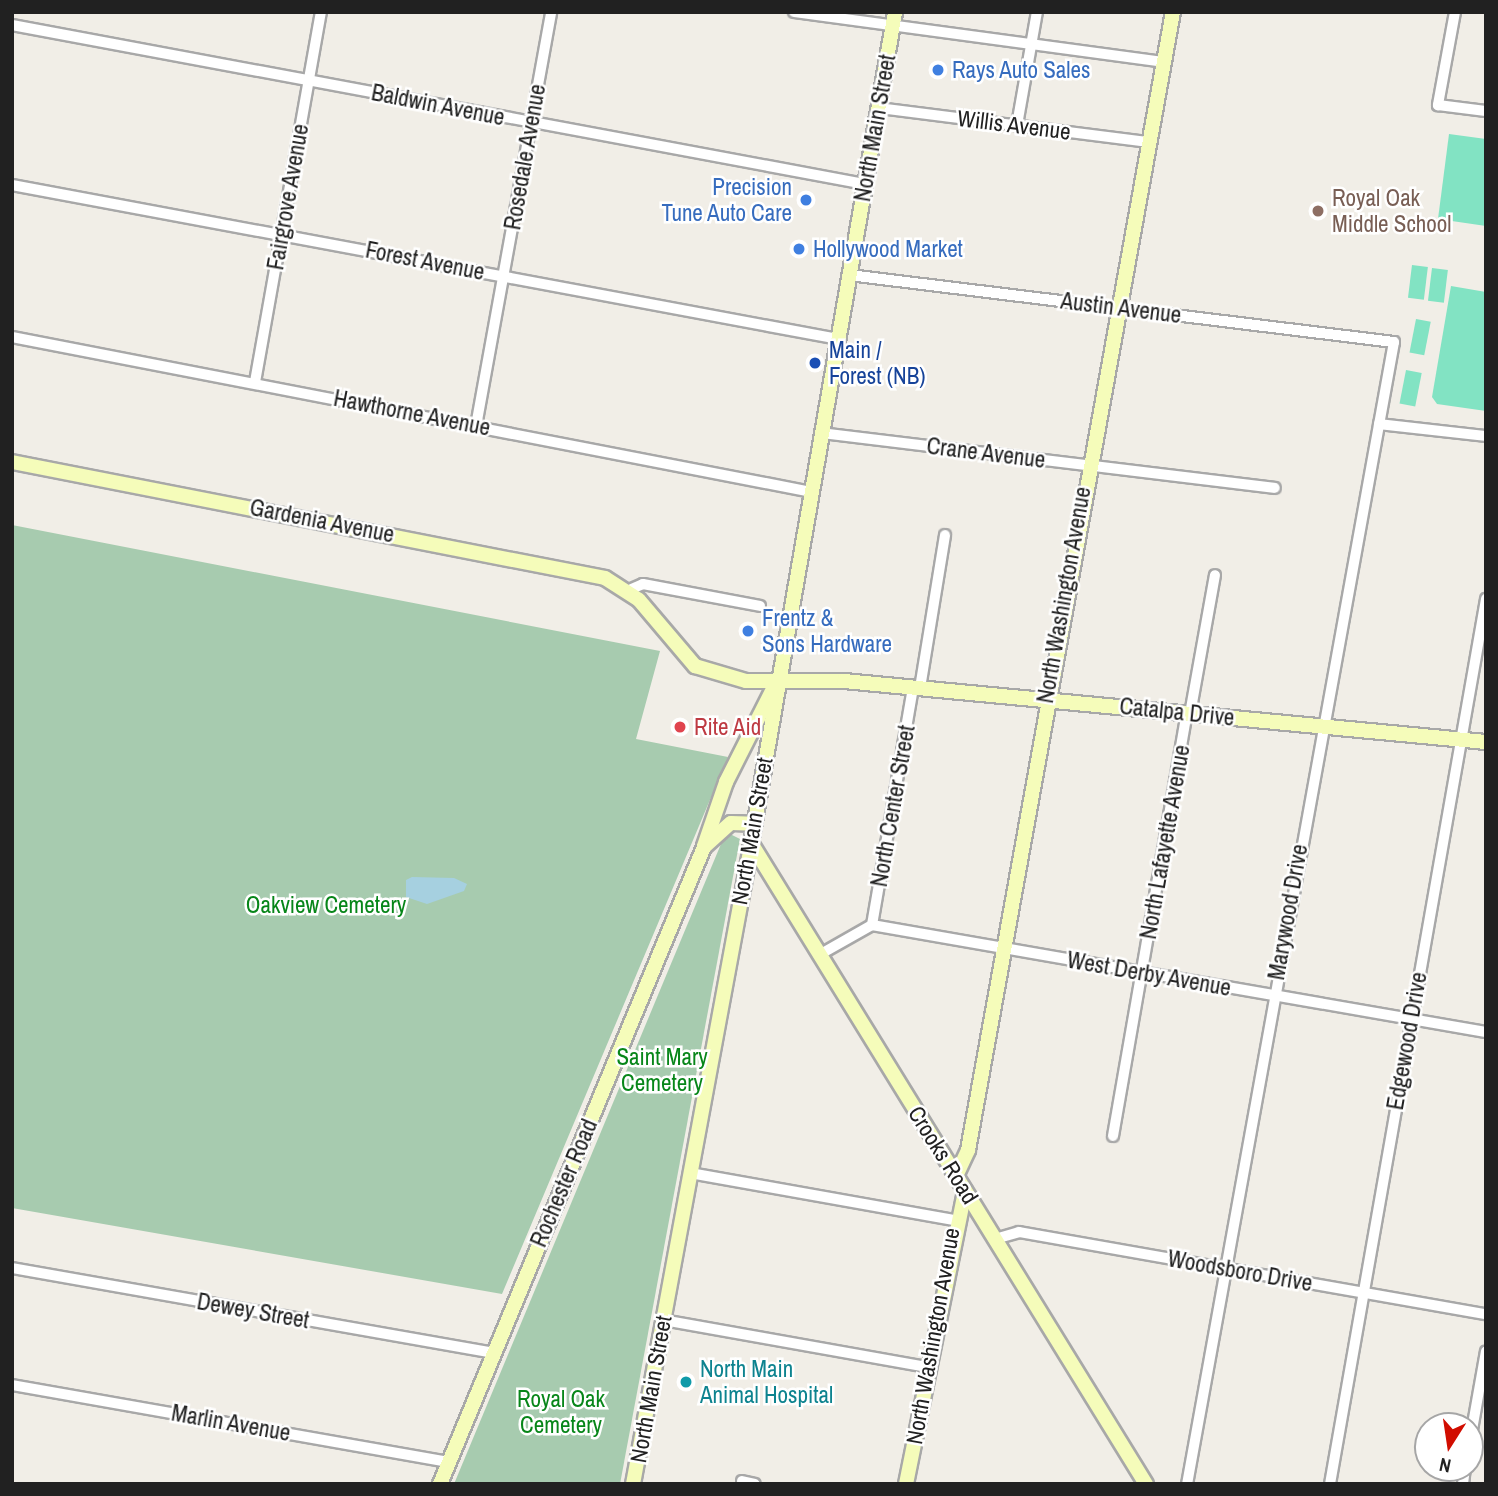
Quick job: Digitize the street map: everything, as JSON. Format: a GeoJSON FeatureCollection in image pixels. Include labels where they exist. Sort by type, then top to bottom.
{"type":"FeatureCollection","features":[{"type":"Feature","properties":{"kind":"main road","name":"North Washington Avenue"},"geometry":{"type":"LineString","coordinates":[[956,1176],[968,1150],[1087,466],[1173,12]]}},
{"type":"Feature","properties":{"kind":"main road","name":"North Main Street"},"geometry":{"type":"LineString","coordinates":[[754,824],[776,681],[812,492],[894,20]]}},
{"type":"Feature","properties":{"kind":"main road","name":"Gardenia Avenue"},"geometry":{"type":"LineString","coordinates":[[12,462],[590,574],[629,590],[695,666],[776,681],[868,684]]}},
{"type":"Feature","properties":{"kind":"main road"},"geometry":{"type":"LineString","coordinates":[[704,847],[726,782],[776,681]]}},
{"type":"Feature","properties":{"kind":"main road","name":"Catalpa Drive"},"geometry":{"type":"LineString","coordinates":[[868,684],[1486,742]]}},
{"type":"Feature","properties":{"kind":"main road"},"geometry":{"type":"LineString","coordinates":[[750,850],[754,824]]}},
{"type":"Feature","properties":{"kind":"main road","name":"Rochester Road"},"geometry":{"type":"LineString","coordinates":[[440,1484],[704,847],[725,825],[754,824]]}},
{"type":"Feature","properties":{"kind":"main road","name":"North Main Street"},"geometry":{"type":"LineString","coordinates":[[633,1484],[750,850]]}},
{"type":"Feature","properties":{"kind":"main road","name":"Crooks Road"},"geometry":{"type":"LineString","coordinates":[[750,850],[819,955],[1146,1484]]}},
{"type":"Feature","properties":{"kind":"main road","name":"North Washington Avenue"},"geometry":{"type":"LineString","coordinates":[[906,1484],[954,1220],[965,1191]]}},
{"type":"Feature","properties":{"kind":"street","name":"Fairgrove Avenue"},"geometry":{"type":"LineString","coordinates":[[255,382],[321,12]]}},
{"type":"Feature","properties":{"kind":"street","name":"Rosedale Avenue"},"geometry":{"type":"LineString","coordinates":[[476,426],[551,12]]}},
{"type":"Feature","properties":{"kind":"street"},"geometry":{"type":"LineString","coordinates":[[794,12],[894,20],[1164,62]]}},
{"type":"Feature","properties":{"kind":"street"},"geometry":{"type":"LineString","coordinates":[[1017,125],[1037,12]]}},
{"type":"Feature","properties":{"kind":"street"},"geometry":{"type":"LineString","coordinates":[[1455,12],[1438,105],[1486,111]]}},
{"type":"Feature","properties":{"kind":"street","name":"Baldwin Avenue"},"geometry":{"type":"LineString","coordinates":[[12,25],[865,184]]}},
{"type":"Feature","properties":{"kind":"street","name":"Willis Avenue"},"geometry":{"type":"LineString","coordinates":[[879,108],[1150,142]]}},
{"type":"Feature","properties":{"kind":"street","name":"Forest Avenue"},"geometry":{"type":"LineString","coordinates":[[13,187],[281,234],[838,339]]}},
{"type":"Feature","properties":{"kind":"street","name":"Austin Avenue"},"geometry":{"type":"LineString","coordinates":[[849,275],[1394,342]]}},
{"type":"Feature","properties":{"kind":"street","name":"Hawthorne Avenue"},"geometry":{"type":"LineString","coordinates":[[12,337],[812,492]]}},
{"type":"Feature","properties":{"kind":"street","name":"Marywood Drive"},"geometry":{"type":"LineString","coordinates":[[1187,1484],[1321,726],[1394,342]]}},
{"type":"Feature","properties":{"kind":"street"},"geometry":{"type":"LineString","coordinates":[[1379,424],[1486,436]]}},
{"type":"Feature","properties":{"kind":"street","name":"Crane Avenue"},"geometry":{"type":"LineString","coordinates":[[821,433],[1275,488]]}},
{"type":"Feature","properties":{"kind":"street","name":"North Center Street"},"geometry":{"type":"LineString","coordinates":[[872,925],[945,536]]}},
{"type":"Feature","properties":{"kind":"street","name":"North Lafayette Avenue"},"geometry":{"type":"LineString","coordinates":[[1113,1136],[1215,575]]}},
{"type":"Feature","properties":{"kind":"street","name":"Gardenia Avenue"},"geometry":{"type":"LineString","coordinates":[[629,590],[643,584],[760,606]]}},
{"type":"Feature","properties":{"kind":"street","name":"Edgewood Drive"},"geometry":{"type":"LineString","coordinates":[[1330,1484],[1486,599]]}},
{"type":"Feature","properties":{"kind":"street"},"geometry":{"type":"LineString","coordinates":[[819,955],[872,925]]}},
{"type":"Feature","properties":{"kind":"street","name":"West Derby Avenue"},"geometry":{"type":"LineString","coordinates":[[872,925],[1486,1032]]}},
{"type":"Feature","properties":{"kind":"street"},"geometry":{"type":"LineString","coordinates":[[690,1173],[954,1220]]}},
{"type":"Feature","properties":{"kind":"street","name":"Woodsboro Drive"},"geometry":{"type":"LineString","coordinates":[[995,1239],[1019,1232],[1486,1314]]}},
{"type":"Feature","properties":{"kind":"street","name":"Dewey Street"},"geometry":{"type":"LineString","coordinates":[[12,1268],[494,1353]]}},
{"type":"Feature","properties":{"kind":"street"},"geometry":{"type":"LineString","coordinates":[[663,1320],[927,1367]]}},
{"type":"Feature","properties":{"kind":"street"},"geometry":{"type":"LineString","coordinates":[[1475,1412],[1486,1351]]}},
{"type":"Feature","properties":{"kind":"street","name":"Marlin Avenue"},"geometry":{"type":"LineString","coordinates":[[12,1385],[449,1462]]}},
{"type":"Feature","properties":{"kind":"street"},"geometry":{"type":"LineString","coordinates":[[742,1481],[755,1484]]}},
{"type":"Feature","properties":{"kind":"green space"},"geometry":{"type":"Polygon","coordinates":[[[1449,134],[1486,139],[1486,226],[1438,219],[1449,134]]]}},
{"type":"Feature","properties":{"kind":"green space"},"geometry":{"type":"Polygon","coordinates":[[[1412,265],[1428,267],[1424,300],[1408,298],[1412,265]]]}},
{"type":"Feature","properties":{"kind":"green space"},"geometry":{"type":"Polygon","coordinates":[[[1432,268],[1448,270],[1444,303],[1428,301],[1432,268]]]}},
{"type":"Feature","properties":{"kind":"green space"},"geometry":{"type":"Polygon","coordinates":[[[1451,286],[1486,292],[1486,411],[1437,404],[1432,397],[1451,286]]]}},
{"type":"Feature","properties":{"kind":"green space"},"geometry":{"type":"Polygon","coordinates":[[[1416,319],[1431,322],[1424,355],[1410,352],[1416,319]]]}},
{"type":"Feature","properties":{"kind":"green space"},"geometry":{"type":"Polygon","coordinates":[[[1406,370],[1422,373],[1415,406],[1400,403],[1406,370]]]}},
{"type":"Feature","properties":{"kind":"green space","name":"Oakview Cemetery"},"geometry":{"type":"Polygon","coordinates":[[[12,525],[660,651],[636,739],[728,757],[502,1294],[12,1208],[12,525]]]}},
{"type":"Feature","properties":{"kind":"green space","name":"Royal Oak Cemetery"},"geometry":{"type":"Polygon","coordinates":[[[726,832],[740,839],[620,1484],[454,1484],[726,832]]]}},
{"type":"Feature","properties":{"kind":"water"},"geometry":{"type":"Polygon","coordinates":[[[412,877],[454,878],[467,884],[464,891],[427,904],[406,897],[406,880],[412,877]]]}},
{"type":"Feature","properties":{"kind":"place","name":"Rays Auto Sales"},"geometry":{"type":"Point","coordinates":[938,70]}},
{"type":"Feature","properties":{"kind":"place","name":"Precision Tune Auto Care"},"geometry":{"type":"Point","coordinates":[806,200]}},
{"type":"Feature","properties":{"kind":"place","name":"Royal Oak Middle School"},"geometry":{"type":"Point","coordinates":[1318,211]}},
{"type":"Feature","properties":{"kind":"place","name":"Hollywood Market"},"geometry":{"type":"Point","coordinates":[799,249]}},
{"type":"Feature","properties":{"kind":"place","name":"Main / Forest (NB)"},"geometry":{"type":"Point","coordinates":[815,363]}},
{"type":"Feature","properties":{"kind":"place","name":"Frentz & Sons Hardware"},"geometry":{"type":"Point","coordinates":[748,631]}},
{"type":"Feature","properties":{"kind":"place","name":"Rite Aid"},"geometry":{"type":"Point","coordinates":[680,727]}},
{"type":"Feature","properties":{"kind":"place","name":"North Main Animal Hospital"},"geometry":{"type":"Point","coordinates":[686,1382]}},
{"type":"Feature","properties":{"kind":"park label","name":"Saint Mary Cemetery"},"geometry":{"type":"Point","coordinates":[662,1070]}}]}
